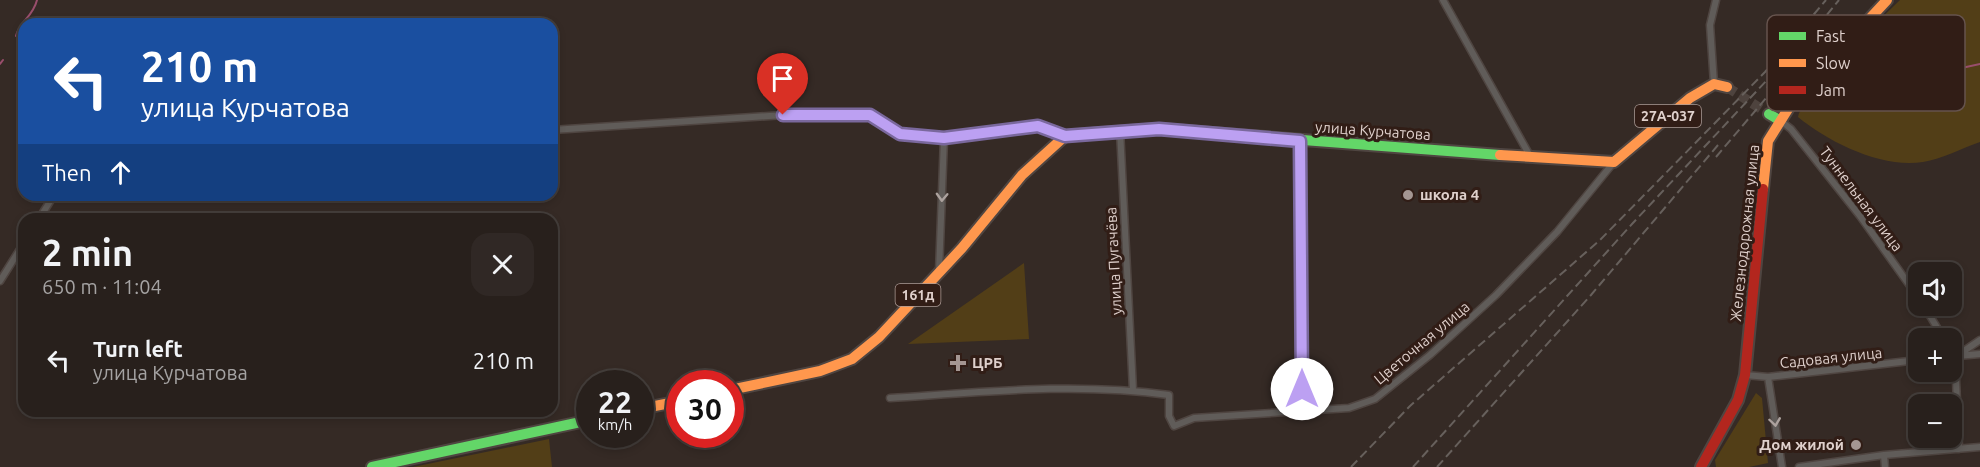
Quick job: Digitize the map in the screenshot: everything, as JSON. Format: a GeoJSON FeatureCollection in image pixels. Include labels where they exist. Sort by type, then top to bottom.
{"type":"FeatureCollection","features":[{"type":"Feature","properties":{"kind":"main road","name":"Железнодорожная улица"},"geometry":{"type":"LineString","coordinates":[[1873,15],[1887,0]]}},
{"type":"Feature","properties":{"kind":"main road"},"geometry":{"type":"LineString","coordinates":[[1714,84],[1727,87]]}},
{"type":"Feature","properties":{"kind":"main road","name":"27А-037"},"geometry":{"type":"LineString","coordinates":[[1614,162],[1690,98],[1714,84]]}},
{"type":"Feature","properties":{"kind":"main road","name":"Железнодорожная улица"},"geometry":{"type":"LineString","coordinates":[[1701,467],[1738,400],[1745,375],[1759,252],[1765,157],[1774,117],[1780,111]]}},
{"type":"Feature","properties":{"kind":"main road","name":"улица Курчатова"},"geometry":{"type":"LineString","coordinates":[[1065,136],[1120,130],[1159,129],[1614,162]]}},
{"type":"Feature","properties":{"kind":"main road","name":"161д"},"geometry":{"type":"LineString","coordinates":[[744,387],[820,371],[852,359],[879,337],[939,272],[1022,175],[1065,136]]}},
{"type":"Feature","properties":{"kind":"main road"},"geometry":{"type":"LineString","coordinates":[[372,467],[576,423]]}},
{"type":"Feature","properties":{"kind":"street"},"geometry":{"type":"LineString","coordinates":[[1443,0],[1530,157]]}},
{"type":"Feature","properties":{"kind":"street"},"geometry":{"type":"LineString","coordinates":[[1714,84],[1710,25],[1716,0]]}},
{"type":"Feature","properties":{"kind":"street"},"geometry":{"type":"LineString","coordinates":[[558,130],[783,115],[870,115],[900,134],[944,138],[1038,126],[1065,136]]}},
{"type":"Feature","properties":{"kind":"street","name":"Туннельная улица"},"geometry":{"type":"LineString","coordinates":[[1774,117],[1791,129],[1860,216],[1908,283]]}},
{"type":"Feature","properties":{"kind":"street","name":"улица Пугачёва"},"geometry":{"type":"LineString","coordinates":[[1120,130],[1133,390]]}},
{"type":"Feature","properties":{"kind":"street"},"geometry":{"type":"LineString","coordinates":[[939,272],[944,138]]}},
{"type":"Feature","properties":{"kind":"street"},"geometry":{"type":"LineString","coordinates":[[1300,141],[1302,389],[1319,409]]}},
{"type":"Feature","properties":{"kind":"street","name":"Цветочная улица"},"geometry":{"type":"LineString","coordinates":[[890,398],[1047,388],[1133,390],[1169,395],[1169,416],[1174,426],[1194,418],[1349,408],[1375,399],[1431,355],[1496,295],[1557,232],[1614,162]]}},
{"type":"Feature","properties":{"kind":"street"},"geometry":{"type":"LineString","coordinates":[[0,281],[18,252]]}},
{"type":"Feature","properties":{"kind":"street"},"geometry":{"type":"LineString","coordinates":[[1962,350],[1980,340]]}},
{"type":"Feature","properties":{"kind":"street"},"geometry":{"type":"LineString","coordinates":[[1962,355],[1980,354]]}},
{"type":"Feature","properties":{"kind":"street","name":"Садовая улица"},"geometry":{"type":"LineString","coordinates":[[1745,375],[1768,376],[1908,361]]}},
{"type":"Feature","properties":{"kind":"street"},"geometry":{"type":"LineString","coordinates":[[1768,376],[1782,467]]}},
{"type":"Feature","properties":{"kind":"street"},"geometry":{"type":"LineString","coordinates":[[1955,382],[1959,449]]}},
{"type":"Feature","properties":{"kind":"street"},"geometry":{"type":"LineString","coordinates":[[1799,467],[1884,455],[1980,447]]}},
{"type":"Feature","properties":{"kind":"street"},"geometry":{"type":"LineString","coordinates":[[1884,455],[1885,467]]}},
{"type":"Feature","properties":{"kind":"shaded area"},"geometry":{"type":"Polygon","coordinates":[[[1900,0],[1980,0],[1980,142],[1930,161],[1907,163],[1891,161],[1857,152],[1840,144],[1798,117],[1801,111],[1965,111],[1965,15],[1885,15],[1900,0]]]}},
{"type":"Feature","properties":{"kind":"shaded area"},"geometry":{"type":"Polygon","coordinates":[[[1024,263],[1029,339],[908,344],[1024,263]]]}},
{"type":"Feature","properties":{"kind":"shaded area"},"geometry":{"type":"Polygon","coordinates":[[[1756,393],[1762,398],[1768,463],[1749,467],[1716,467],[1715,460],[1756,393]]]}},
{"type":"Feature","properties":{"kind":"shaded area"},"geometry":{"type":"Polygon","coordinates":[[[549,439],[552,467],[413,467],[549,439]]]}},
{"type":"Feature","properties":{"kind":"waterway"},"geometry":{"type":"LineString","coordinates":[[27,18],[37,0]]}},
{"type":"Feature","properties":{"kind":"waterway"},"geometry":{"type":"LineString","coordinates":[[16,36],[18,31]]}},
{"type":"Feature","properties":{"kind":"waterway"},"geometry":{"type":"LineString","coordinates":[[0,64],[3,60]]}},
{"type":"Feature","properties":{"kind":"waterway"},"geometry":{"type":"LineString","coordinates":[[1965,67],[1980,64]]}},
{"type":"Feature","properties":{"kind":"tunnel"},"geometry":{"type":"LineString","coordinates":[[1727,87],[1769,114]]}},
{"type":"Feature","properties":{"kind":"railway"},"geometry":{"type":"LineString","coordinates":[[1813,15],[1826,0]]}},
{"type":"Feature","properties":{"kind":"railway"},"geometry":{"type":"LineString","coordinates":[[1827,15],[1839,0]]}},
{"type":"Feature","properties":{"kind":"railway"},"geometry":{"type":"LineString","coordinates":[[1351,467],[1410,406],[1600,240],[1767,70]]}},
{"type":"Feature","properties":{"kind":"railway"},"geometry":{"type":"LineString","coordinates":[[1413,467],[1632,224],[1767,80]]}},
{"type":"Feature","properties":{"kind":"railway"},"geometry":{"type":"LineString","coordinates":[[1716,157],[1767,97]]}},
{"type":"Feature","properties":{"kind":"railway"},"geometry":{"type":"LineString","coordinates":[[1437,467],[1591,295],[1718,145]]}},
{"type":"Feature","properties":{"kind":"traffic: fast"},"geometry":{"type":"LineString","coordinates":[[1769,114],[1779,120]]}},
{"type":"Feature","properties":{"kind":"traffic: fast"},"geometry":{"type":"LineString","coordinates":[[1129,131],[1159,129],[1500,155]]}},
{"type":"Feature","properties":{"kind":"traffic: fast"},"geometry":{"type":"LineString","coordinates":[[372,467],[576,423]]}},
{"type":"Feature","properties":{"kind":"traffic: slow"},"geometry":{"type":"LineString","coordinates":[[1873,15],[1887,0]]}},
{"type":"Feature","properties":{"kind":"traffic: slow"},"geometry":{"type":"LineString","coordinates":[[1500,155],[1614,162],[1690,98],[1714,84],[1727,87]]}},
{"type":"Feature","properties":{"kind":"traffic: slow"},"geometry":{"type":"LineString","coordinates":[[1763,189],[1768,141],[1787,111]]}},
{"type":"Feature","properties":{"kind":"traffic: slow"},"geometry":{"type":"LineString","coordinates":[[744,387],[820,371],[852,359],[879,337],[962,248],[1022,175],[1065,136],[1129,131]]}},
{"type":"Feature","properties":{"kind":"traffic: slow"},"geometry":{"type":"LineString","coordinates":[[654,406],[666,404]]}},
{"type":"Feature","properties":{"kind":"traffic: jam"},"geometry":{"type":"LineString","coordinates":[[1701,467],[1738,400],[1745,375],[1763,189]]}},
{"type":"Feature","properties":{"kind":"place","name":"школа 4"},"geometry":{"type":"Point","coordinates":[1408,195]}},
{"type":"Feature","properties":{"kind":"place","name":"ЦРБ"},"geometry":{"type":"Point","coordinates":[958,363]}},
{"type":"Feature","properties":{"kind":"place","name":"Дом жилой"},"geometry":{"type":"Point","coordinates":[1856,445]}},
{"type":"Feature","properties":{"kind":"route"},"geometry":{"type":"LineString","coordinates":[[783,115],[870,115],[900,134],[944,138],[1038,126],[1065,136],[1120,130],[1159,129],[1300,141],[1302,389]]}}]}
